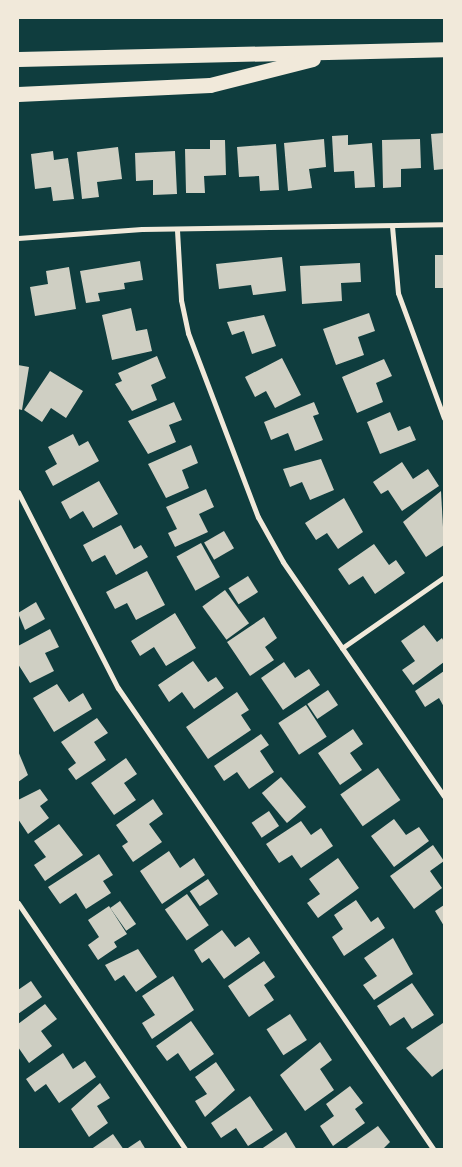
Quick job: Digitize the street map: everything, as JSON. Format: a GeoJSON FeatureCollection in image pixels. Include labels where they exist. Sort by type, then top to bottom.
{"type":"FeatureCollection","features":[{"type":"Feature","properties":{"kind":"highway"},"geometry":{"type":"LineString","coordinates":[[18,59],[444,49]]}},
{"type":"Feature","properties":{"kind":"highway"},"geometry":{"type":"LineString","coordinates":[[18,94],[210,85],[341,52]]}},
{"type":"Feature","properties":{"kind":"street"},"geometry":{"type":"LineString","coordinates":[[18,238],[177,230],[444,224]]}},
{"type":"Feature","properties":{"kind":"street"},"geometry":{"type":"LineString","coordinates":[[392,226],[398,293],[444,418]]}},
{"type":"Feature","properties":{"kind":"street"},"geometry":{"type":"LineString","coordinates":[[177,230],[181,300],[188,333],[258,517],[342,648],[444,796]]}},
{"type":"Feature","properties":{"kind":"street"},"geometry":{"type":"LineString","coordinates":[[18,492],[118,688],[434,1150]]}},
{"type":"Feature","properties":{"kind":"street"},"geometry":{"type":"LineString","coordinates":[[342,648],[444,577]]}},
{"type":"Feature","properties":{"kind":"street"},"geometry":{"type":"LineString","coordinates":[[18,903],[186,1150]]}},
{"type":"Feature","properties":{"kind":"building"},"geometry":{"type":"Polygon","coordinates":[[[444,133],[444,169],[434,170],[431,134],[444,133]]]}},
{"type":"Feature","properties":{"kind":"building"},"geometry":{"type":"Polygon","coordinates":[[[348,135],[348,145],[372,143],[375,187],[355,188],[354,171],[334,172],[332,136],[348,135]]]}},
{"type":"Feature","properties":{"kind":"building"},"geometry":{"type":"Polygon","coordinates":[[[324,139],[326,167],[309,169],[312,188],[288,191],[284,143],[324,139]]]}},
{"type":"Feature","properties":{"kind":"building"},"geometry":{"type":"Polygon","coordinates":[[[420,139],[421,168],[401,169],[401,187],[383,188],[382,140],[420,139]]]}},
{"type":"Feature","properties":{"kind":"building"},"geometry":{"type":"Polygon","coordinates":[[[210,140],[225,140],[226,175],[204,176],[205,193],[186,193],[185,149],[210,149],[210,140]]]}},
{"type":"Feature","properties":{"kind":"building"},"geometry":{"type":"Polygon","coordinates":[[[276,144],[279,190],[260,191],[259,176],[239,177],[237,147],[276,144]]]}},
{"type":"Feature","properties":{"kind":"building"},"geometry":{"type":"Polygon","coordinates":[[[118,147],[122,179],[97,182],[99,197],[82,199],[77,152],[118,147]]]}},
{"type":"Feature","properties":{"kind":"building"},"geometry":{"type":"Polygon","coordinates":[[[53,151],[54,160],[68,158],[74,199],[53,201],[51,187],[35,189],[31,154],[53,151]]]}},
{"type":"Feature","properties":{"kind":"building"},"geometry":{"type":"Polygon","coordinates":[[[175,151],[177,194],[153,195],[153,180],[136,181],[135,153],[175,151]]]}},
{"type":"Feature","properties":{"kind":"building"},"geometry":{"type":"Polygon","coordinates":[[[435,255],[444,255],[444,288],[435,288],[435,255]]]}},
{"type":"Feature","properties":{"kind":"building"},"geometry":{"type":"Polygon","coordinates":[[[282,257],[286,291],[253,295],[251,285],[219,289],[216,264],[282,257]]]}},
{"type":"Feature","properties":{"kind":"building"},"geometry":{"type":"Polygon","coordinates":[[[140,261],[143,280],[124,283],[125,289],[98,293],[100,301],[86,303],[80,271],[140,261]]]}},
{"type":"Feature","properties":{"kind":"building"},"geometry":{"type":"Polygon","coordinates":[[[360,263],[361,282],[341,283],[342,301],[302,304],[300,266],[360,263]]]}},
{"type":"Feature","properties":{"kind":"building"},"geometry":{"type":"Polygon","coordinates":[[[69,267],[76,309],[35,316],[30,287],[48,284],[46,271],[69,267]]]}},
{"type":"Feature","properties":{"kind":"building"},"geometry":{"type":"Polygon","coordinates":[[[131,308],[136,331],[147,329],[152,351],[112,360],[102,315],[131,308]]]}},
{"type":"Feature","properties":{"kind":"building"},"geometry":{"type":"Polygon","coordinates":[[[369,313],[375,331],[358,337],[364,355],[336,365],[323,329],[369,313]]]}},
{"type":"Feature","properties":{"kind":"building"},"geometry":{"type":"Polygon","coordinates":[[[264,315],[276,346],[252,354],[244,331],[232,335],[227,322],[264,315]]]}},
{"type":"Feature","properties":{"kind":"building"},"geometry":{"type":"Polygon","coordinates":[[[157,356],[166,378],[151,385],[157,400],[132,411],[115,384],[122,381],[118,373],[157,356]]]}},
{"type":"Feature","properties":{"kind":"building"},"geometry":{"type":"Polygon","coordinates":[[[282,358],[301,395],[275,408],[266,391],[255,397],[245,377],[282,358]]]}},
{"type":"Feature","properties":{"kind":"building"},"geometry":{"type":"Polygon","coordinates":[[[384,359],[392,376],[376,383],[383,402],[357,413],[342,377],[384,359]]]}},
{"type":"Feature","properties":{"kind":"building"},"geometry":{"type":"Polygon","coordinates":[[[18,365],[29,367],[22,410],[18,409],[18,365]]]}},
{"type":"Feature","properties":{"kind":"building"},"geometry":{"type":"Polygon","coordinates":[[[50,371],[83,391],[66,418],[51,408],[42,422],[24,410],[50,371]]]}},
{"type":"Feature","properties":{"kind":"building"},"geometry":{"type":"Polygon","coordinates":[[[174,402],[182,420],[169,425],[176,442],[148,454],[128,421],[174,402]]]}},
{"type":"Feature","properties":{"kind":"building"},"geometry":{"type":"Polygon","coordinates":[[[314,402],[319,414],[313,416],[323,440],[295,451],[288,433],[271,440],[264,422],[314,402]]]}},
{"type":"Feature","properties":{"kind":"building"},"geometry":{"type":"Polygon","coordinates":[[[390,412],[398,431],[410,426],[416,440],[380,454],[367,422],[390,412]]]}},
{"type":"Feature","properties":{"kind":"building"},"geometry":{"type":"Polygon","coordinates":[[[73,434],[79,446],[88,441],[99,461],[53,486],[45,471],[57,464],[48,447],[73,434]]]}},
{"type":"Feature","properties":{"kind":"building"},"geometry":{"type":"Polygon","coordinates":[[[191,445],[198,463],[182,470],[189,488],[166,498],[148,464],[191,445]]]}},
{"type":"Feature","properties":{"kind":"building"},"geometry":{"type":"Polygon","coordinates":[[[321,459],[334,490],[310,500],[302,482],[290,487],[283,469],[321,459]]]}},
{"type":"Feature","properties":{"kind":"building"},"geometry":{"type":"Polygon","coordinates":[[[402,462],[413,479],[428,469],[439,486],[402,511],[388,490],[381,494],[373,482],[402,462]]]}},
{"type":"Feature","properties":{"kind":"building"},"geometry":{"type":"Polygon","coordinates":[[[99,481],[118,514],[93,528],[83,511],[70,519],[61,502],[99,481]]]}},
{"type":"Feature","properties":{"kind":"building"},"geometry":{"type":"Polygon","coordinates":[[[206,489],[214,507],[199,514],[208,532],[175,547],[168,533],[177,529],[166,507],[206,489]]]}},
{"type":"Feature","properties":{"kind":"building"},"geometry":{"type":"Polygon","coordinates":[[[441,491],[444,545],[426,557],[403,522],[441,491]]]}},
{"type":"Feature","properties":{"kind":"building"},"geometry":{"type":"Polygon","coordinates":[[[344,498],[363,532],[338,549],[327,533],[316,540],[305,523],[344,498]]]}},
{"type":"Feature","properties":{"kind":"building"},"geometry":{"type":"Polygon","coordinates":[[[121,525],[134,549],[141,545],[148,557],[116,575],[105,555],[92,562],[83,545],[121,525]]]}},
{"type":"Feature","properties":{"kind":"building"},"geometry":{"type":"Polygon","coordinates":[[[224,531],[234,548],[214,560],[204,542],[224,531]]]}},
{"type":"Feature","properties":{"kind":"building"},"geometry":{"type":"Polygon","coordinates":[[[201,543],[220,577],[195,591],[177,557],[201,543]]]}},
{"type":"Feature","properties":{"kind":"building"},"geometry":{"type":"Polygon","coordinates":[[[374,544],[389,565],[396,560],[405,573],[375,594],[363,576],[349,585],[338,569],[374,544]]]}},
{"type":"Feature","properties":{"kind":"building"},"geometry":{"type":"Polygon","coordinates":[[[147,571],[165,605],[136,620],[127,603],[115,609],[106,592],[147,571]]]}},
{"type":"Feature","properties":{"kind":"building"},"geometry":{"type":"Polygon","coordinates":[[[248,576],[258,592],[239,604],[228,588],[248,576]]]}},
{"type":"Feature","properties":{"kind":"building"},"geometry":{"type":"Polygon","coordinates":[[[225,590],[249,623],[226,640],[202,606],[225,590]]]}},
{"type":"Feature","properties":{"kind":"building"},"geometry":{"type":"Polygon","coordinates":[[[36,602],[45,619],[25,630],[18,613],[36,602]]]}},
{"type":"Feature","properties":{"kind":"building"},"geometry":{"type":"Polygon","coordinates":[[[175,613],[196,648],[166,666],[154,647],[140,656],[131,641],[175,613]]]}},
{"type":"Feature","properties":{"kind":"building"},"geometry":{"type":"Polygon","coordinates":[[[264,617],[277,638],[265,647],[274,660],[250,676],[227,642],[264,617]]]}},
{"type":"Feature","properties":{"kind":"building"},"geometry":{"type":"Polygon","coordinates":[[[424,625],[437,642],[442,638],[444,642],[444,662],[413,685],[402,670],[415,661],[401,641],[424,625]]]}},
{"type":"Feature","properties":{"kind":"building"},"geometry":{"type":"Polygon","coordinates":[[[50,629],[59,647],[45,653],[54,671],[30,683],[18,664],[18,646],[50,629]]]}},
{"type":"Feature","properties":{"kind":"building"},"geometry":{"type":"Polygon","coordinates":[[[193,661],[208,682],[216,677],[224,688],[194,709],[182,692],[169,702],[158,685],[193,661]]]}},
{"type":"Feature","properties":{"kind":"building"},"geometry":{"type":"Polygon","coordinates":[[[284,662],[295,678],[309,669],[320,685],[283,710],[261,678],[284,662]]]}},
{"type":"Feature","properties":{"kind":"building"},"geometry":{"type":"Polygon","coordinates":[[[444,671],[444,707],[439,698],[425,707],[415,691],[444,671]]]}},
{"type":"Feature","properties":{"kind":"building"},"geometry":{"type":"Polygon","coordinates":[[[57,684],[69,702],[83,693],[92,709],[54,732],[33,698],[57,684]]]}},
{"type":"Feature","properties":{"kind":"building"},"geometry":{"type":"Polygon","coordinates":[[[328,690],[338,705],[317,719],[307,704],[328,690]]]}},
{"type":"Feature","properties":{"kind":"building"},"geometry":{"type":"Polygon","coordinates":[[[237,692],[249,710],[241,715],[251,730],[208,759],[186,727],[237,692]]]}},
{"type":"Feature","properties":{"kind":"building"},"geometry":{"type":"Polygon","coordinates":[[[306,705],[327,737],[299,755],[278,723],[306,705]]]}},
{"type":"Feature","properties":{"kind":"building"},"geometry":{"type":"Polygon","coordinates":[[[97,718],[108,733],[94,742],[106,760],[76,780],[68,769],[76,763],[61,742],[97,718]]]}},
{"type":"Feature","properties":{"kind":"building"},"geometry":{"type":"Polygon","coordinates":[[[353,729],[363,744],[350,753],[362,770],[340,785],[318,753],[353,729]]]}},
{"type":"Feature","properties":{"kind":"building"},"geometry":{"type":"Polygon","coordinates":[[[261,734],[269,745],[260,751],[274,772],[249,789],[237,772],[224,781],[214,766],[261,734]]]}},
{"type":"Feature","properties":{"kind":"building"},"geometry":{"type":"Polygon","coordinates":[[[18,751],[28,775],[18,782],[18,751]]]}},
{"type":"Feature","properties":{"kind":"building"},"geometry":{"type":"Polygon","coordinates":[[[126,758],[137,774],[124,783],[136,800],[114,815],[91,783],[126,758]]]}},
{"type":"Feature","properties":{"kind":"building"},"geometry":{"type":"Polygon","coordinates":[[[378,768],[400,800],[363,826],[340,794],[378,768]]]}},
{"type":"Feature","properties":{"kind":"building"},"geometry":{"type":"Polygon","coordinates":[[[281,777],[306,807],[287,823],[262,793],[281,777]]]}},
{"type":"Feature","properties":{"kind":"building"},"geometry":{"type":"Polygon","coordinates":[[[40,789],[48,800],[40,806],[49,818],[28,834],[18,819],[18,800],[40,789]]]}},
{"type":"Feature","properties":{"kind":"building"},"geometry":{"type":"Polygon","coordinates":[[[153,799],[163,814],[149,824],[162,842],[133,862],[122,846],[128,842],[116,825],[153,799]]]}},
{"type":"Feature","properties":{"kind":"building"},"geometry":{"type":"Polygon","coordinates":[[[269,811],[279,826],[262,838],[252,823],[269,811]]]}},
{"type":"Feature","properties":{"kind":"building"},"geometry":{"type":"Polygon","coordinates":[[[394,819],[406,835],[419,827],[429,841],[394,867],[371,836],[394,819]]]}},
{"type":"Feature","properties":{"kind":"building"},"geometry":{"type":"Polygon","coordinates":[[[301,821],[311,835],[321,828],[333,846],[301,868],[292,855],[279,863],[266,844],[301,821]]]}},
{"type":"Feature","properties":{"kind":"building"},"geometry":{"type":"Polygon","coordinates":[[[59,824],[83,855],[45,881],[34,865],[46,857],[34,841],[59,824]]]}},
{"type":"Feature","properties":{"kind":"building"},"geometry":{"type":"Polygon","coordinates":[[[433,845],[444,861],[430,871],[442,888],[414,909],[390,876],[433,845]]]}},
{"type":"Feature","properties":{"kind":"building"},"geometry":{"type":"Polygon","coordinates":[[[169,851],[180,868],[194,858],[205,875],[162,904],[140,871],[169,851]]]}},
{"type":"Feature","properties":{"kind":"building"},"geometry":{"type":"Polygon","coordinates":[[[99,854],[113,875],[103,881],[111,893],[86,909],[76,893],[60,904],[48,887],[99,854]]]}},
{"type":"Feature","properties":{"kind":"building"},"geometry":{"type":"Polygon","coordinates":[[[338,858],[359,888],[318,918],[307,903],[320,894],[309,879],[338,858]]]}},
{"type":"Feature","properties":{"kind":"building"},"geometry":{"type":"Polygon","coordinates":[[[208,879],[218,894],[200,906],[190,891],[208,879]]]}},
{"type":"Feature","properties":{"kind":"building"},"geometry":{"type":"Polygon","coordinates":[[[187,894],[209,925],[187,941],[165,909],[187,894]]]}},
{"type":"Feature","properties":{"kind":"building"},"geometry":{"type":"Polygon","coordinates":[[[356,900],[371,922],[378,917],[385,928],[344,956],[332,937],[343,929],[334,915],[356,900]]]}},
{"type":"Feature","properties":{"kind":"building"},"geometry":{"type":"Polygon","coordinates":[[[120,901],[136,924],[126,931],[110,908],[120,901]]]}},
{"type":"Feature","properties":{"kind":"building"},"geometry":{"type":"Polygon","coordinates":[[[444,905],[444,926],[435,911],[444,905]]]}},
{"type":"Feature","properties":{"kind":"building"},"geometry":{"type":"Polygon","coordinates":[[[109,906],[127,934],[114,942],[117,947],[98,960],[88,945],[99,937],[88,920],[109,906]]]}},
{"type":"Feature","properties":{"kind":"building"},"geometry":{"type":"Polygon","coordinates":[[[222,930],[235,947],[249,937],[260,953],[224,979],[209,958],[202,963],[194,950],[222,930]]]}},
{"type":"Feature","properties":{"kind":"building"},"geometry":{"type":"Polygon","coordinates":[[[393,938],[413,974],[374,1000],[363,985],[377,976],[364,958],[393,938]]]}},
{"type":"Feature","properties":{"kind":"building"},"geometry":{"type":"Polygon","coordinates":[[[138,949],[157,977],[136,992],[124,975],[115,981],[105,965],[138,949]]]}},
{"type":"Feature","properties":{"kind":"building"},"geometry":{"type":"Polygon","coordinates":[[[264,961],[275,977],[264,985],[274,1000],[249,1017],[228,986],[264,961]]]}},
{"type":"Feature","properties":{"kind":"building"},"geometry":{"type":"Polygon","coordinates":[[[173,976],[194,1010],[152,1039],[142,1023],[155,1015],[142,996],[173,976]]]}},
{"type":"Feature","properties":{"kind":"building"},"geometry":{"type":"Polygon","coordinates":[[[31,981],[42,997],[18,1014],[18,990],[31,981]]]}},
{"type":"Feature","properties":{"kind":"building"},"geometry":{"type":"Polygon","coordinates":[[[412,983],[434,1015],[412,1029],[404,1017],[390,1026],[377,1006],[412,983]]]}},
{"type":"Feature","properties":{"kind":"building"},"geometry":{"type":"Polygon","coordinates":[[[45,1004],[57,1019],[41,1031],[52,1046],[29,1063],[18,1047],[18,1024],[45,1004]]]}},
{"type":"Feature","properties":{"kind":"building"},"geometry":{"type":"Polygon","coordinates":[[[290,1014],[307,1040],[283,1055],[267,1029],[290,1014]]]}},
{"type":"Feature","properties":{"kind":"building"},"geometry":{"type":"Polygon","coordinates":[[[191,1021],[214,1054],[190,1071],[178,1053],[167,1061],[156,1046],[191,1021]]]}},
{"type":"Feature","properties":{"kind":"building"},"geometry":{"type":"Polygon","coordinates":[[[443,1023],[444,1068],[432,1077],[406,1048],[443,1023]]]}},
{"type":"Feature","properties":{"kind":"building"},"geometry":{"type":"Polygon","coordinates":[[[320,1042],[332,1060],[320,1069],[334,1090],[305,1111],[280,1075],[320,1042]]]}},
{"type":"Feature","properties":{"kind":"building"},"geometry":{"type":"Polygon","coordinates":[[[63,1053],[73,1069],[85,1061],[96,1077],[59,1103],[46,1084],[35,1092],[26,1079],[63,1053]]]}},
{"type":"Feature","properties":{"kind":"building"},"geometry":{"type":"Polygon","coordinates":[[[216,1062],[235,1090],[205,1117],[195,1101],[207,1094],[195,1077],[216,1062]]]}},
{"type":"Feature","properties":{"kind":"building"},"geometry":{"type":"Polygon","coordinates":[[[100,1083],[110,1098],[97,1106],[108,1123],[89,1137],[71,1109],[100,1083]]]}},
{"type":"Feature","properties":{"kind":"building"},"geometry":{"type":"Polygon","coordinates":[[[350,1086],[363,1103],[355,1109],[365,1123],[333,1146],[320,1126],[334,1116],[326,1104],[350,1086]]]}},
{"type":"Feature","properties":{"kind":"building"},"geometry":{"type":"Polygon","coordinates":[[[250,1096],[273,1130],[248,1146],[236,1128],[221,1138],[211,1123],[250,1096]]]}},
{"type":"Feature","properties":{"kind":"building"},"geometry":{"type":"Polygon","coordinates":[[[378,1126],[390,1142],[382,1150],[344,1150],[378,1126]]]}},
{"type":"Feature","properties":{"kind":"building"},"geometry":{"type":"Polygon","coordinates":[[[286,1132],[297,1150],[260,1150],[286,1132]]]}},
{"type":"Feature","properties":{"kind":"building"},"geometry":{"type":"Polygon","coordinates":[[[113,1134],[124,1150],[90,1150],[113,1134]]]}},
{"type":"Feature","properties":{"kind":"building"},"geometry":{"type":"Polygon","coordinates":[[[140,1140],[146,1150],[125,1150],[140,1140]]]}}]}
